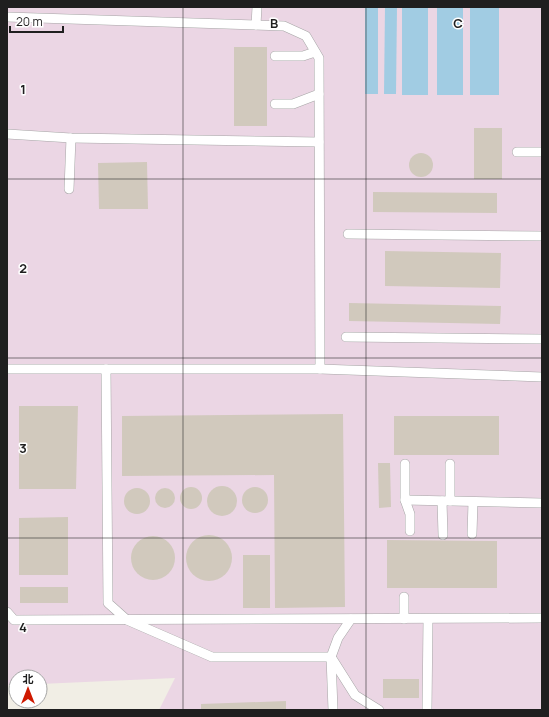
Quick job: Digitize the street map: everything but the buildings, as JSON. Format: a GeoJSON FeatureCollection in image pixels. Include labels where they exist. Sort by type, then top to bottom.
{"type":"FeatureCollection","features":[{"type":"Feature","properties":{"kind":"lane"},"geometry":{"type":"LineString","coordinates":[[256,7],[256,25]]}},
{"type":"Feature","properties":{"kind":"lane"},"geometry":{"type":"LineString","coordinates":[[7,17],[284,26],[306,36],[319,58],[320,369]]}},
{"type":"Feature","properties":{"kind":"lane"},"geometry":{"type":"LineString","coordinates":[[275,56],[303,56],[315,52]]}},
{"type":"Feature","properties":{"kind":"lane"},"geometry":{"type":"LineString","coordinates":[[275,104],[293,104],[319,94]]}},
{"type":"Feature","properties":{"kind":"lane"},"geometry":{"type":"LineString","coordinates":[[7,134],[71,138],[319,142]]}},
{"type":"Feature","properties":{"kind":"lane"},"geometry":{"type":"LineString","coordinates":[[69,189],[71,138]]}},
{"type":"Feature","properties":{"kind":"lane"},"geometry":{"type":"LineString","coordinates":[[517,152],[542,152]]}},
{"type":"Feature","properties":{"kind":"lane"},"geometry":{"type":"LineString","coordinates":[[348,234],[542,236]]}},
{"type":"Feature","properties":{"kind":"lane"},"geometry":{"type":"LineString","coordinates":[[346,338],[542,339]]}},
{"type":"Feature","properties":{"kind":"lane"},"geometry":{"type":"LineString","coordinates":[[7,369],[320,369],[542,377]]}},
{"type":"Feature","properties":{"kind":"lane"},"geometry":{"type":"LineString","coordinates":[[106,369],[108,603],[126,620],[212,657],[331,657]]}},
{"type":"Feature","properties":{"kind":"lane"},"geometry":{"type":"LineString","coordinates":[[405,464],[406,500],[410,514],[410,531]]}},
{"type":"Feature","properties":{"kind":"lane"},"geometry":{"type":"LineString","coordinates":[[443,535],[450,464]]}},
{"type":"Feature","properties":{"kind":"lane"},"geometry":{"type":"LineString","coordinates":[[406,500],[542,504]]}},
{"type":"Feature","properties":{"kind":"lane"},"geometry":{"type":"LineString","coordinates":[[472,534],[473,502]]}},
{"type":"Feature","properties":{"kind":"lane"},"geometry":{"type":"LineString","coordinates":[[404,597],[404,619]]}},
{"type":"Feature","properties":{"kind":"lane"},"geometry":{"type":"LineString","coordinates":[[7,612],[14,620],[542,618]]}},
{"type":"Feature","properties":{"kind":"lane"},"geometry":{"type":"LineString","coordinates":[[333,710],[331,657],[338,638],[351,619]]}},
{"type":"Feature","properties":{"kind":"lane"},"geometry":{"type":"LineString","coordinates":[[427,710],[428,619]]}},
{"type":"Feature","properties":{"kind":"lane"},"geometry":{"type":"LineString","coordinates":[[331,657],[355,695],[379,710]]}},
{"type":"Feature","properties":{"kind":"shaded area"},"geometry":{"type":"Polygon","coordinates":[[[7,7],[542,7],[542,710],[159,710],[175,678],[48,684],[48,669],[8,669],[7,685],[7,7]]]}},
{"type":"Feature","properties":{"kind":"water"},"geometry":{"type":"Polygon","coordinates":[[[365,7],[378,7],[378,94],[365,94],[365,7]]]}},
{"type":"Feature","properties":{"kind":"water"},"geometry":{"type":"Polygon","coordinates":[[[385,7],[397,7],[396,94],[384,94],[385,7]]]}},
{"type":"Feature","properties":{"kind":"water"},"geometry":{"type":"Polygon","coordinates":[[[402,7],[428,7],[428,95],[402,95],[402,7]]]}},
{"type":"Feature","properties":{"kind":"water"},"geometry":{"type":"Polygon","coordinates":[[[437,7],[463,7],[463,95],[437,95],[437,7]]]}},
{"type":"Feature","properties":{"kind":"water"},"geometry":{"type":"Polygon","coordinates":[[[470,7],[499,7],[499,95],[470,95],[470,7]]]}}]}
